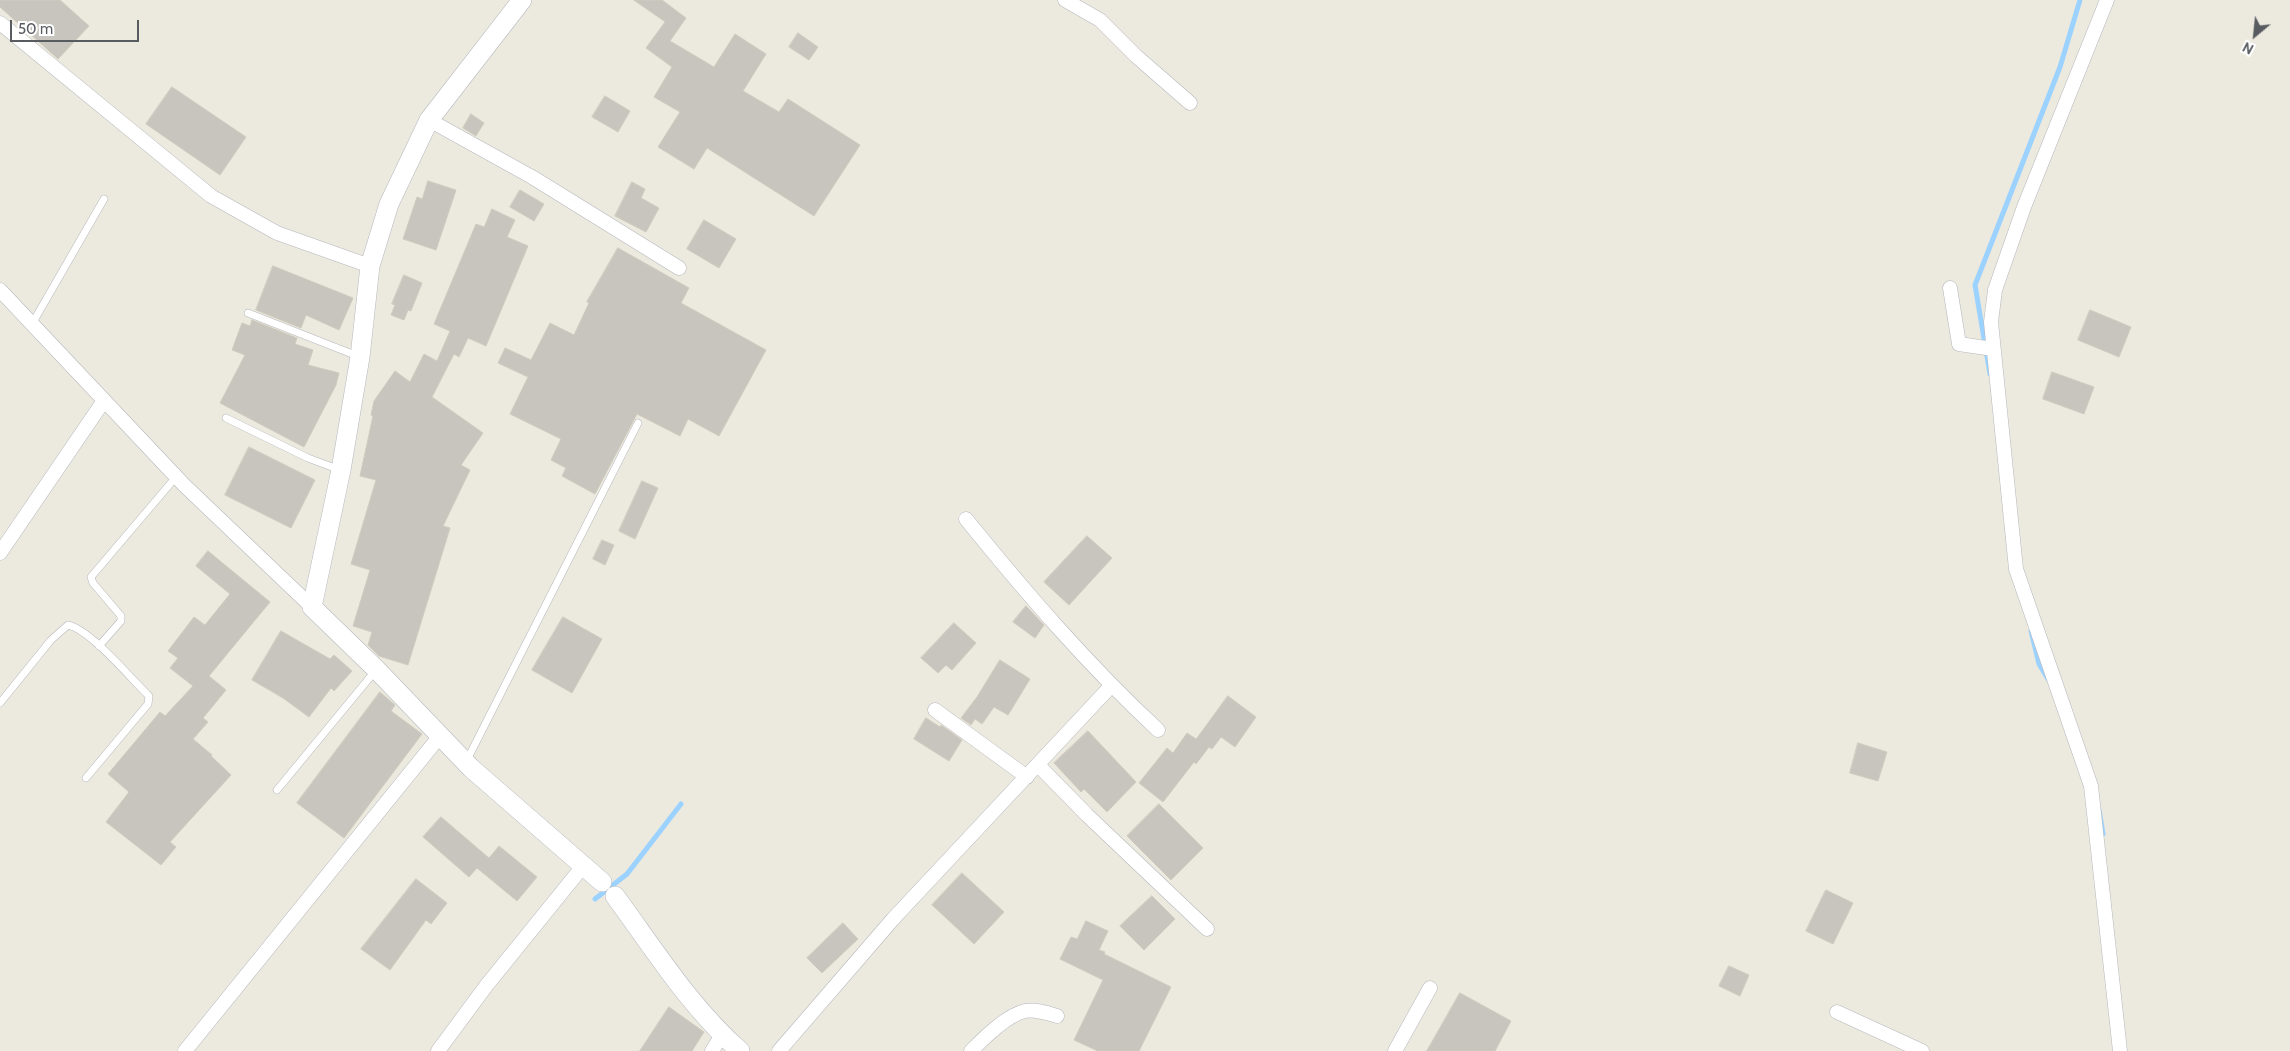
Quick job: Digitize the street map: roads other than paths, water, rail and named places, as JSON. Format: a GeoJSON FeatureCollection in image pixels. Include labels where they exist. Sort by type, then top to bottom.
{"type":"FeatureCollection","features":[{"type":"Feature","properties":{"kind":"street"},"geometry":{"type":"LineString","coordinates":[[312,607],[341,470],[360,357],[370,266],[390,204],[429,120],[522,0]]}},
{"type":"Feature","properties":{"kind":"street"},"geometry":{"type":"LineString","coordinates":[[1065,0],[1100,20],[1136,56],[1190,103]]}},
{"type":"Feature","properties":{"kind":"street"},"geometry":{"type":"LineString","coordinates":[[2107,0],[2024,207],[1995,290],[1991,322],[2016,569],[2089,782],[2120,1051]]}},
{"type":"Feature","properties":{"kind":"street"},"geometry":{"type":"LineString","coordinates":[[0,22],[211,196],[277,233],[370,266]]}},
{"type":"Feature","properties":{"kind":"street"},"geometry":{"type":"LineString","coordinates":[[429,120],[532,177],[679,268]]}},
{"type":"Feature","properties":{"kind":"street"},"geometry":{"type":"LineString","coordinates":[[1950,288],[1959,344],[1993,348]]}},
{"type":"Feature","properties":{"kind":"street"},"geometry":{"type":"LineString","coordinates":[[0,290],[103,402],[176,477],[376,669],[466,763],[602,882],[615,896],[680,985],[722,1035],[740,1051]]}},
{"type":"Feature","properties":{"kind":"street"},"geometry":{"type":"LineString","coordinates":[[0,553],[103,402]]}},
{"type":"Feature","properties":{"kind":"street"},"geometry":{"type":"LineString","coordinates":[[966,519],[1022,587],[1111,686],[1158,730]]}},
{"type":"Feature","properties":{"kind":"street"},"geometry":{"type":"LineString","coordinates":[[779,1051],[894,919],[1111,686]]}},
{"type":"Feature","properties":{"kind":"street"},"geometry":{"type":"LineString","coordinates":[[935,710],[1032,772],[1087,815],[1207,929]]}},
{"type":"Feature","properties":{"kind":"street"},"geometry":{"type":"LineString","coordinates":[[185,1051],[440,736]]}},
{"type":"Feature","properties":{"kind":"street"},"geometry":{"type":"LineString","coordinates":[[438,1051],[486,986],[584,865]]}},
{"type":"Feature","properties":{"kind":"street"},"geometry":{"type":"LineString","coordinates":[[1395,1051],[1430,988]]}},
{"type":"Feature","properties":{"kind":"street"},"geometry":{"type":"LineString","coordinates":[[971,1051],[986,1036],[1017,1014],[1026,1011],[1057,1016]]}},
{"type":"Feature","properties":{"kind":"street"},"geometry":{"type":"LineString","coordinates":[[1836,1012],[1922,1051]]}},
{"type":"Feature","properties":{"kind":"street"},"geometry":{"type":"LineString","coordinates":[[712,1051],[722,1035]]}},
{"type":"Feature","properties":{"kind":"lane"},"geometry":{"type":"LineString","coordinates":[[32,325],[104,199]]}},
{"type":"Feature","properties":{"kind":"lane"},"geometry":{"type":"LineString","coordinates":[[248,312],[360,357]]}},
{"type":"Feature","properties":{"kind":"lane"},"geometry":{"type":"LineString","coordinates":[[226,418],[308,458],[341,470]]}},
{"type":"Feature","properties":{"kind":"lane"},"geometry":{"type":"LineString","coordinates":[[466,763],[638,423]]}},
{"type":"Feature","properties":{"kind":"lane"},"geometry":{"type":"LineString","coordinates":[[99,646],[121,621],[121,616],[93,583],[91,577],[176,477]]}},
{"type":"Feature","properties":{"kind":"lane"},"geometry":{"type":"LineString","coordinates":[[0,702],[51,640],[68,625],[74,627],[99,646],[149,696],[148,704],[86,778]]}},
{"type":"Feature","properties":{"kind":"lane"},"geometry":{"type":"LineString","coordinates":[[277,790],[376,669]]}},
{"type":"Feature","properties":{"kind":"waterway"},"geometry":{"type":"LineString","coordinates":[[1990,374],[1975,285],[2060,67],[2080,0]]}},
{"type":"Feature","properties":{"kind":"waterway"},"geometry":{"type":"LineString","coordinates":[[2031,631],[2039,664],[2048,679]]}},
{"type":"Feature","properties":{"kind":"waterway"},"geometry":{"type":"LineString","coordinates":[[595,899],[627,874],[681,804]]}},
{"type":"Feature","properties":{"kind":"waterway"},"geometry":{"type":"LineString","coordinates":[[2099,810],[2103,834]]}}]}
